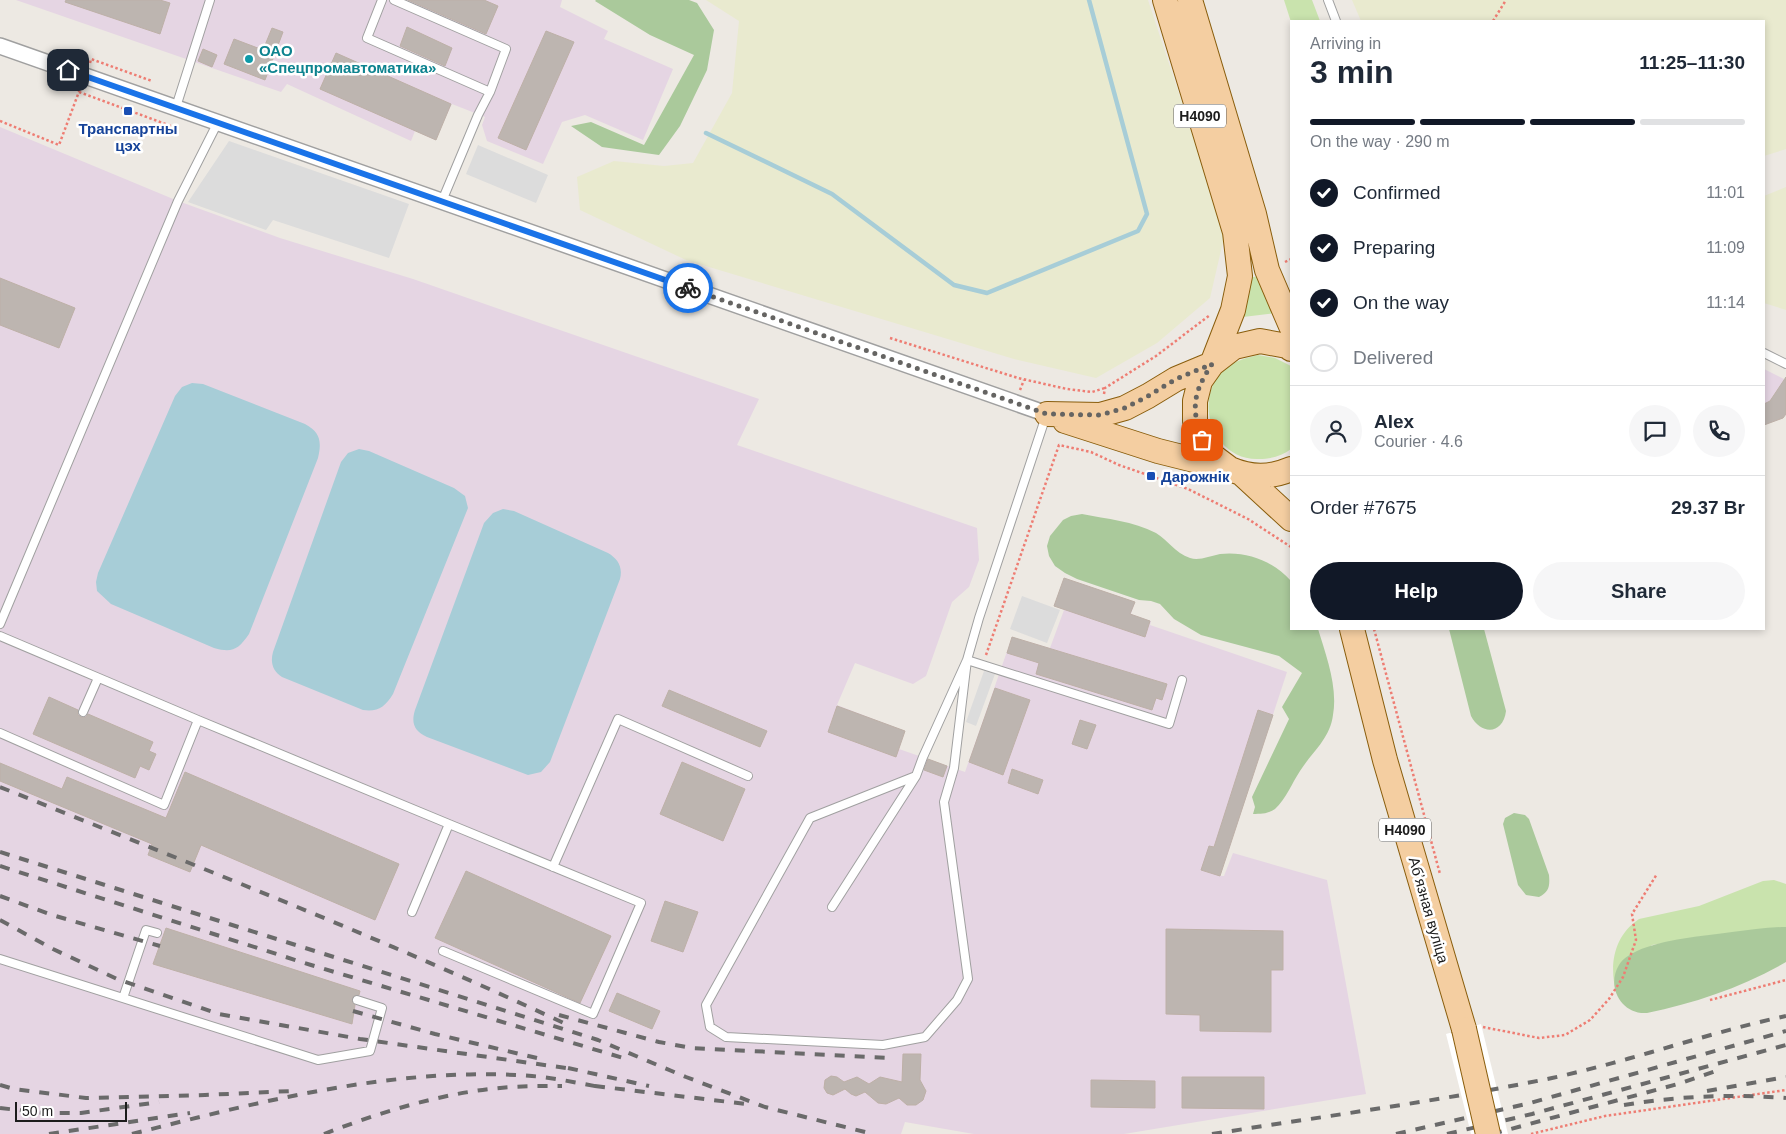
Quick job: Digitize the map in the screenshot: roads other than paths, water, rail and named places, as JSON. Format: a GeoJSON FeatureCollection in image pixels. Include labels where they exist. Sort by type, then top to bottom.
{"type":"FeatureCollection","features":[{"type":"Feature","properties":{"kind":"main road","name":"Н4090"},"geometry":{"type":"LineString","coordinates":[[1165,0],[1235,232],[1240,276],[1232,310],[1212,364],[1200,381],[1195,401],[1195,421],[1202,440],[1214,457],[1236,471],[1290,518]]}},
{"type":"Feature","properties":{"kind":"main road","name":"Н4090"},"geometry":{"type":"LineString","coordinates":[[1190,0],[1254,214],[1267,270],[1290,324]]}},
{"type":"Feature","properties":{"kind":"main road","name":"Н4090"},"geometry":{"type":"LineString","coordinates":[[1212,364],[1234,347],[1260,341],[1290,348]]}},
{"type":"Feature","properties":{"kind":"main road"},"geometry":{"type":"LineString","coordinates":[[1096,433],[1125,408],[1176,379],[1212,364]]}},
{"type":"Feature","properties":{"kind":"main road"},"geometry":{"type":"LineString","coordinates":[[1047,414],[1096,433],[1236,471],[1260,476],[1278,475],[1290,470]]}},
{"type":"Feature","properties":{"kind":"main road","name":"Абʼязная вуліца"},"geometry":{"type":"LineString","coordinates":[[1352,630],[1385,760],[1471,1027],[1488,1134]]}},
{"type":"Feature","properties":{"kind":"street"},"geometry":{"type":"LineString","coordinates":[[0,46],[1047,414]]}},
{"type":"Feature","properties":{"kind":"lane"},"geometry":{"type":"LineString","coordinates":[[176,107],[210,0]]}},
{"type":"Feature","properties":{"kind":"lane"},"geometry":{"type":"LineString","coordinates":[[382,0],[367,38],[490,92]]}},
{"type":"Feature","properties":{"kind":"lane"},"geometry":{"type":"LineString","coordinates":[[394,0],[506,49],[490,92],[478,114],[442,201]]}},
{"type":"Feature","properties":{"kind":"lane"},"geometry":{"type":"LineString","coordinates":[[1328,0],[1336,20]]}},
{"type":"Feature","properties":{"kind":"lane"},"geometry":{"type":"LineString","coordinates":[[0,624],[178,201],[218,122]]}},
{"type":"Feature","properties":{"kind":"lane"},"geometry":{"type":"LineString","coordinates":[[1765,354],[1786,364]]}},
{"type":"Feature","properties":{"kind":"lane"},"geometry":{"type":"LineString","coordinates":[[832,907],[916,776],[967,660],[979,618],[1047,414]]}},
{"type":"Feature","properties":{"kind":"lane"},"geometry":{"type":"LineString","coordinates":[[0,636],[641,903],[593,1014],[443,951]]}},
{"type":"Feature","properties":{"kind":"lane"},"geometry":{"type":"LineString","coordinates":[[967,660],[1169,724],[1182,680]]}},
{"type":"Feature","properties":{"kind":"lane"},"geometry":{"type":"LineString","coordinates":[[916,776],[810,818],[706,1005],[710,1027],[726,1037],[883,1045],[925,1036],[957,1000],[968,979],[944,802],[954,768],[967,660]]}},
{"type":"Feature","properties":{"kind":"lane"},"geometry":{"type":"LineString","coordinates":[[83,712],[98,678]]}},
{"type":"Feature","properties":{"kind":"lane"},"geometry":{"type":"LineString","coordinates":[[552,867],[618,719],[748,776]]}},
{"type":"Feature","properties":{"kind":"lane"},"geometry":{"type":"LineString","coordinates":[[0,733],[164,805],[198,720]]}},
{"type":"Feature","properties":{"kind":"lane"},"geometry":{"type":"LineString","coordinates":[[412,912],[449,824]]}},
{"type":"Feature","properties":{"kind":"lane"},"geometry":{"type":"LineString","coordinates":[[123,998],[146,930],[157,933]]}},
{"type":"Feature","properties":{"kind":"lane"},"geometry":{"type":"LineString","coordinates":[[0,959],[318,1060],[370,1051],[382,1008],[357,1000]]}},
{"type":"Feature","properties":{"kind":"water"},"geometry":{"type":"Polygon","coordinates":[[[192,383],[203,384],[305,424],[314,430],[320,442],[318,458],[249,634],[238,647],[230,650],[214,648],[111,604],[97,591],[98,573],[175,396],[182,387],[192,383]]]}},
{"type":"Feature","properties":{"kind":"water"},"geometry":{"type":"Polygon","coordinates":[[[359,449],[369,451],[454,488],[465,496],[468,508],[393,694],[381,708],[373,710],[363,710],[282,677],[276,672],[272,663],[273,652],[341,462],[348,453],[359,449]]]}},
{"type":"Feature","properties":{"kind":"water"},"geometry":{"type":"Polygon","coordinates":[[[503,509],[514,511],[608,553],[615,558],[621,571],[620,579],[550,762],[541,772],[528,775],[427,737],[416,729],[413,719],[484,523],[493,513],[503,509]]]}},
{"type":"Feature","properties":{"kind":"waterway"},"geometry":{"type":"LineString","coordinates":[[706,133],[832,194],[954,285],[987,293],[1138,231],[1147,214],[1089,0]]}},
{"type":"Feature","properties":{"kind":"railway"},"geometry":{"type":"LineString","coordinates":[[0,787],[357,932],[568,1025]]}},
{"type":"Feature","properties":{"kind":"railway"},"geometry":{"type":"LineString","coordinates":[[0,852],[598,1040],[686,1077],[765,1107],[873,1134]]}},
{"type":"Feature","properties":{"kind":"railway"},"geometry":{"type":"LineString","coordinates":[[0,866],[311,965],[630,1060]]}},
{"type":"Feature","properties":{"kind":"railway"},"geometry":{"type":"LineString","coordinates":[[0,896],[52,915],[160,946]]}},
{"type":"Feature","properties":{"kind":"railway"},"geometry":{"type":"LineString","coordinates":[[0,920],[53,949],[117,979],[219,1014],[360,1039],[573,1069]]}},
{"type":"Feature","properties":{"kind":"railway"},"geometry":{"type":"LineString","coordinates":[[353,1011],[435,1034],[537,1058]]}},
{"type":"Feature","properties":{"kind":"railway"},"geometry":{"type":"LineString","coordinates":[[559,1015],[659,1042],[692,1048],[892,1058]]}},
{"type":"Feature","properties":{"kind":"railway"},"geometry":{"type":"LineString","coordinates":[[1212,1134],[1425,1101],[1552,1078],[1611,1064],[1727,1030],[1786,1016]]}},
{"type":"Feature","properties":{"kind":"railway"},"geometry":{"type":"LineString","coordinates":[[1396,1134],[1530,1103],[1786,1031]]}},
{"type":"Feature","properties":{"kind":"railway"},"geometry":{"type":"LineString","coordinates":[[1447,1134],[1532,1114],[1786,1045]]}},
{"type":"Feature","properties":{"kind":"railway"},"geometry":{"type":"LineString","coordinates":[[568,1068],[649,1086]]}},
{"type":"Feature","properties":{"kind":"railway"},"geometry":{"type":"LineString","coordinates":[[1492,1134],[1678,1084],[1716,1071]]}},
{"type":"Feature","properties":{"kind":"railway"},"geometry":{"type":"LineString","coordinates":[[132,1134],[280,1099],[380,1081],[481,1074],[532,1076],[600,1087]]}},
{"type":"Feature","properties":{"kind":"railway"},"geometry":{"type":"LineString","coordinates":[[1707,1091],[1786,1077]]}},
{"type":"Feature","properties":{"kind":"railway"},"geometry":{"type":"LineString","coordinates":[[0,1085],[14,1089],[86,1098],[292,1091]]}},
{"type":"Feature","properties":{"kind":"railway"},"geometry":{"type":"LineString","coordinates":[[324,1134],[416,1103],[464,1093],[488,1089],[562,1086]]}},
{"type":"Feature","properties":{"kind":"railway"},"geometry":{"type":"LineString","coordinates":[[595,1086],[746,1104]]}},
{"type":"Feature","properties":{"kind":"railway"},"geometry":{"type":"LineString","coordinates":[[1624,1105],[1705,1097],[1746,1096],[1786,1098]]}},
{"type":"Feature","properties":{"kind":"railway"},"geometry":{"type":"LineString","coordinates":[[0,1108],[44,1113],[81,1113],[159,1102]]}},
{"type":"Feature","properties":{"kind":"railway"},"geometry":{"type":"LineString","coordinates":[[49,1134],[190,1113]]}},
{"type":"Feature","properties":{"kind":"place","name":"ОАО «Спецпромавтоматика»"},"geometry":{"type":"Point","coordinates":[249,59]}},
{"type":"Feature","properties":{"kind":"place","name":"Транспартны цэх"},"geometry":{"type":"Point","coordinates":[128,111]}},
{"type":"Feature","properties":{"kind":"place","name":"Дарожнік"},"geometry":{"type":"Point","coordinates":[1151,476]}}]}
